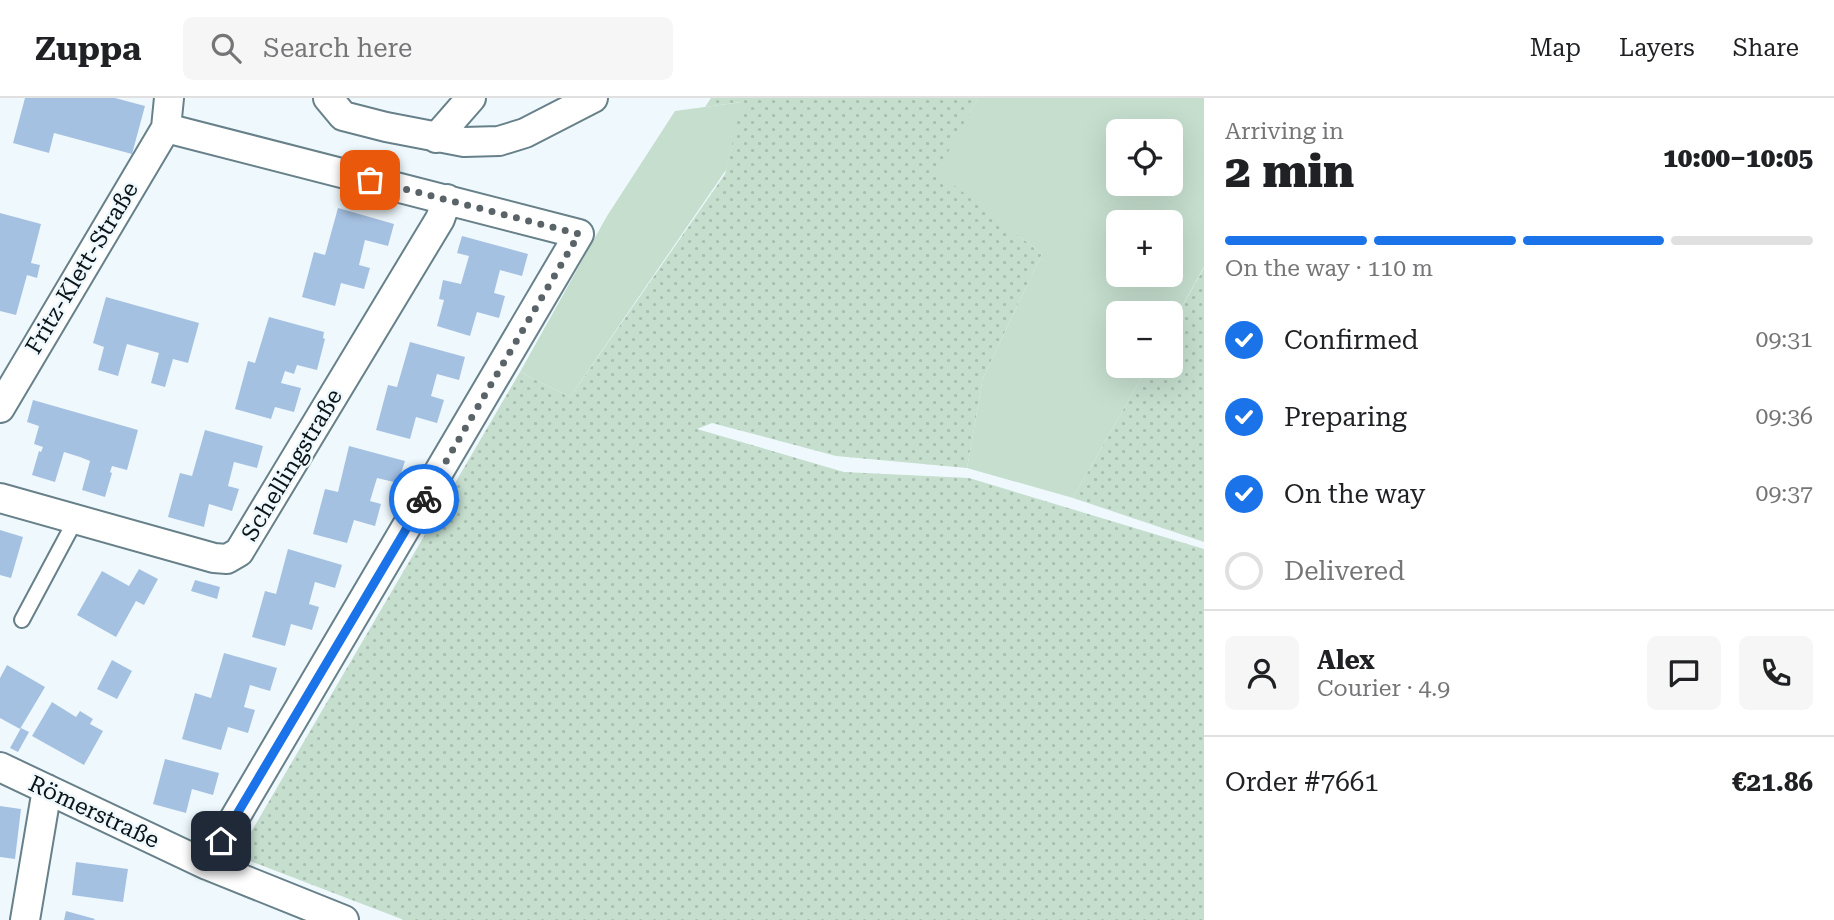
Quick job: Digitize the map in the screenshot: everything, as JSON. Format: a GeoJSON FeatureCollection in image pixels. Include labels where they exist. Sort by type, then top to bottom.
{"type":"FeatureCollection","features":[{"type":"Feature","properties":{"kind":"street"},"geometry":{"type":"LineString","coordinates":[[169,98],[166,128],[579,234],[207,865]]}},
{"type":"Feature","properties":{"kind":"street"},"geometry":{"type":"LineString","coordinates":[[328,98],[343,116],[464,142],[499,141],[525,133],[583,101]]}},
{"type":"Feature","properties":{"kind":"street"},"geometry":{"type":"LineString","coordinates":[[436,138],[463,103]]}},
{"type":"Feature","properties":{"kind":"street","name":"Fritz-Klett-Straße"},"geometry":{"type":"LineString","coordinates":[[0,408],[9,373],[166,128]]}},
{"type":"Feature","properties":{"kind":"street","name":"Schellingstraße"},"geometry":{"type":"LineString","coordinates":[[0,498],[214,558],[227,559],[239,552],[440,219],[447,199]]}},
{"type":"Feature","properties":{"kind":"street","name":"Römerstraße"},"geometry":{"type":"LineString","coordinates":[[0,767],[207,865],[344,920]]}},
{"type":"Feature","properties":{"kind":"street"},"geometry":{"type":"LineString","coordinates":[[25,920],[47,789]]}},
{"type":"Feature","properties":{"kind":"lane"},"geometry":{"type":"LineString","coordinates":[[22,620],[76,519]]}},
{"type":"Feature","properties":{"kind":"green space"},"geometry":{"type":"Polygon","coordinates":[[[711,98],[978,98],[938,172],[1042,254],[983,378],[967,468],[836,456],[712,423],[697,429],[844,472],[969,478],[1204,549],[1204,920],[404,920],[237,856],[520,372],[570,397],[725,174],[741,102],[705,107],[711,98]]]}},
{"type":"Feature","properties":{"kind":"green space"},"geometry":{"type":"Polygon","coordinates":[[[978,98],[1204,98],[1204,267],[1183,305],[1183,301],[1106,301],[1106,378],[1141,378],[1073,498],[967,468],[983,378],[1042,254],[937,172],[978,98]]]}},
{"type":"Feature","properties":{"kind":"green space"},"geometry":{"type":"Polygon","coordinates":[[[742,102],[726,170],[570,397],[520,372],[607,216],[675,111],[742,102]]]}},
{"type":"Feature","properties":{"kind":"green space"},"geometry":{"type":"Polygon","coordinates":[[[1204,268],[1204,542],[1073,498],[1141,378],[1183,378],[1183,305],[1204,268]]]}},
{"type":"Feature","properties":{"kind":"building"},"geometry":{"type":"Polygon","coordinates":[[[25,98],[115,98],[145,106],[132,154],[54,133],[49,153],[13,143],[25,98]]]}},
{"type":"Feature","properties":{"kind":"building"},"geometry":{"type":"Polygon","coordinates":[[[338,208],[394,224],[388,246],[365,240],[359,265],[370,268],[364,289],[341,283],[335,306],[302,297],[314,252],[325,255],[338,208]]]}},
{"type":"Feature","properties":{"kind":"building"},"geometry":{"type":"Polygon","coordinates":[[[0,213],[41,224],[31,263],[40,265],[37,278],[27,275],[16,315],[0,311],[0,213]]]}},
{"type":"Feature","properties":{"kind":"building"},"geometry":{"type":"Polygon","coordinates":[[[462,236],[528,254],[522,276],[500,270],[494,293],[505,296],[499,318],[477,312],[470,336],[437,326],[444,300],[439,299],[443,280],[461,284],[469,256],[457,253],[462,236]]]}},
{"type":"Feature","properties":{"kind":"building"},"geometry":{"type":"Polygon","coordinates":[[[106,297],[199,323],[188,363],[173,359],[165,387],[151,383],[159,353],[127,344],[118,376],[98,370],[104,347],[93,343],[106,297]]]}},
{"type":"Feature","properties":{"kind":"building"},"geometry":{"type":"Polygon","coordinates":[[[269,317],[324,332],[325,339],[317,370],[297,365],[294,374],[285,371],[281,383],[301,388],[294,412],[275,407],[271,419],[235,409],[248,361],[255,363],[269,317]]]}},
{"type":"Feature","properties":{"kind":"building"},"geometry":{"type":"Polygon","coordinates":[[[410,342],[465,357],[459,380],[437,374],[431,396],[444,400],[437,423],[416,417],[410,439],[376,430],[388,385],[397,387],[410,342]]]}},
{"type":"Feature","properties":{"kind":"building"},"geometry":{"type":"Polygon","coordinates":[[[33,400],[138,430],[127,470],[112,466],[105,497],[82,490],[90,461],[64,452],[55,482],[32,475],[39,451],[41,452],[43,447],[34,444],[39,426],[27,422],[33,400]]]}},
{"type":"Feature","properties":{"kind":"building"},"geometry":{"type":"Polygon","coordinates":[[[205,430],[263,446],[257,468],[234,462],[228,486],[239,489],[232,511],[209,504],[204,527],[168,517],[180,473],[192,476],[205,430]]]}},
{"type":"Feature","properties":{"kind":"building"},"geometry":{"type":"Polygon","coordinates":[[[349,446],[405,461],[398,483],[377,478],[370,501],[381,504],[375,526],[354,520],[347,543],[313,534],[325,489],[338,492],[349,446]]]}},
{"type":"Feature","properties":{"kind":"building"},"geometry":{"type":"Polygon","coordinates":[[[0,530],[23,537],[11,578],[0,575],[0,530]]]}},
{"type":"Feature","properties":{"kind":"building"},"geometry":{"type":"Polygon","coordinates":[[[288,549],[342,565],[335,588],[315,582],[309,604],[319,607],[312,630],[291,624],[285,646],[252,637],[265,591],[276,594],[288,549]]]}},
{"type":"Feature","properties":{"kind":"building"},"geometry":{"type":"Polygon","coordinates":[[[139,569],[158,579],[144,605],[136,601],[116,637],[77,615],[102,571],[129,586],[139,569]]]}},
{"type":"Feature","properties":{"kind":"building"},"geometry":{"type":"Polygon","coordinates":[[[195,580],[220,587],[217,599],[191,591],[195,580]]]}},
{"type":"Feature","properties":{"kind":"building"},"geometry":{"type":"Polygon","coordinates":[[[224,653],[277,668],[270,691],[250,685],[244,707],[255,710],[248,733],[228,727],[221,750],[182,739],[195,693],[211,698],[224,653]]]}},
{"type":"Feature","properties":{"kind":"building"},"geometry":{"type":"Polygon","coordinates":[[[112,660],[132,671],[117,699],[97,689],[112,660]]]}},
{"type":"Feature","properties":{"kind":"building"},"geometry":{"type":"Polygon","coordinates":[[[7,665],[45,687],[20,729],[0,718],[0,678],[7,665]]]}},
{"type":"Feature","properties":{"kind":"building"},"geometry":{"type":"Polygon","coordinates":[[[52,702],[76,717],[80,711],[93,719],[90,724],[103,731],[84,765],[32,736],[52,702]]]}},
{"type":"Feature","properties":{"kind":"building"},"geometry":{"type":"Polygon","coordinates":[[[21,728],[29,732],[18,752],[10,748],[21,728]]]}},
{"type":"Feature","properties":{"kind":"building"},"geometry":{"type":"Polygon","coordinates":[[[165,759],[219,773],[213,795],[192,789],[186,813],[153,804],[165,759]]]}},
{"type":"Feature","properties":{"kind":"building"},"geometry":{"type":"Polygon","coordinates":[[[0,806],[21,809],[15,859],[0,857],[0,806]]]}},
{"type":"Feature","properties":{"kind":"building"},"geometry":{"type":"Polygon","coordinates":[[[76,862],[128,869],[123,902],[72,895],[76,862]]]}},
{"type":"Feature","properties":{"kind":"building"},"geometry":{"type":"Polygon","coordinates":[[[66,911],[95,919],[64,920],[66,911]]]}},
{"type":"Feature","properties":{"kind":"way so far"},"geometry":{"type":"LineString","coordinates":[[370,180],[579,234],[424,499]]}},
{"type":"Feature","properties":{"kind":"route"},"geometry":{"type":"LineString","coordinates":[[221,841],[424,499]]}}]}
